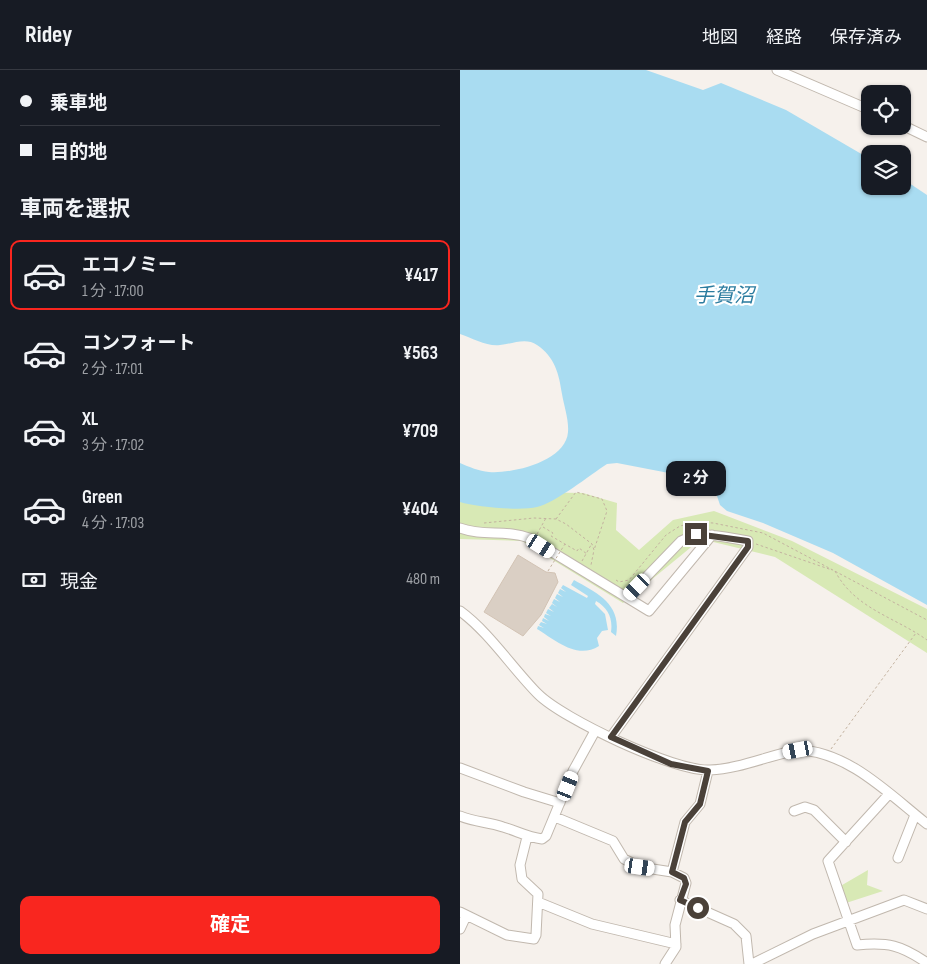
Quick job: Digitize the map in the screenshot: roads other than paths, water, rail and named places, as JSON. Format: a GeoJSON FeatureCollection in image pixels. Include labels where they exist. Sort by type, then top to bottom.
{"type":"FeatureCollection","features":[{"type":"Feature","properties":{"kind":"street"},"geometry":{"type":"LineString","coordinates":[[778,70],[861,106]]}},
{"type":"Feature","properties":{"kind":"street"},"geometry":{"type":"LineString","coordinates":[[911,129],[927,137]]}},
{"type":"Feature","properties":{"kind":"street"},"geometry":{"type":"LineString","coordinates":[[460,528],[472,533],[518,534],[649,611],[712,536]]}},
{"type":"Feature","properties":{"kind":"street"},"geometry":{"type":"LineString","coordinates":[[611,737],[748,547],[748,541],[696,534],[681,541],[627,597]]}},
{"type":"Feature","properties":{"kind":"street"},"geometry":{"type":"LineString","coordinates":[[460,611],[540,696],[559,711],[595,731],[671,764],[708,771],[798,750],[813,750],[845,763],[927,824]]}},
{"type":"Feature","properties":{"kind":"street"},"geometry":{"type":"LineString","coordinates":[[460,816],[477,823],[503,827],[527,837],[542,839],[546,836],[573,771],[595,731]]}},
{"type":"Feature","properties":{"kind":"street"},"geometry":{"type":"LineString","coordinates":[[460,768],[524,792],[560,803]]}},
{"type":"Feature","properties":{"kind":"street"},"geometry":{"type":"LineString","coordinates":[[672,872],[685,822],[700,804],[708,771]]}},
{"type":"Feature","properties":{"kind":"street"},"geometry":{"type":"LineString","coordinates":[[889,794],[828,861],[858,945],[881,943],[898,946],[907,949],[927,962]]}},
{"type":"Feature","properties":{"kind":"street"},"geometry":{"type":"LineString","coordinates":[[794,811],[805,807],[814,810],[846,842]]}},
{"type":"Feature","properties":{"kind":"street"},"geometry":{"type":"LineString","coordinates":[[898,858],[915,815]]}},
{"type":"Feature","properties":{"kind":"street"},"geometry":{"type":"LineString","coordinates":[[554,817],[613,841],[624,859],[640,867],[672,872],[684,878],[686,884],[680,900],[675,925],[676,944],[665,964]]}},
{"type":"Feature","properties":{"kind":"street"},"geometry":{"type":"LineString","coordinates":[[460,929],[463,914],[507,935],[534,939],[536,935],[538,894],[536,890],[522,879],[520,865],[527,837]]}},
{"type":"Feature","properties":{"kind":"street"},"geometry":{"type":"LineString","coordinates":[[680,900],[734,924],[746,936],[750,964],[813,934],[904,900],[927,909]]}},
{"type":"Feature","properties":{"kind":"street"},"geometry":{"type":"LineString","coordinates":[[538,902],[592,924],[676,944]]}},
{"type":"Feature","properties":{"kind":"water","name":"手賀沼"},"geometry":{"type":"Polygon","coordinates":[[[460,70],[646,70],[703,90],[721,83],[786,110],[861,154],[861,195],[911,195],[911,184],[927,195],[927,605],[833,553],[763,523],[727,511],[720,505],[713,484],[705,480],[617,463],[607,464],[563,495],[537,507],[520,509],[498,508],[460,502],[460,463],[489,472],[511,471],[537,464],[558,451],[565,442],[568,427],[558,373],[552,361],[543,350],[528,341],[495,345],[460,334],[460,70]]]}},
{"type":"Feature","properties":{"kind":"water"},"geometry":{"type":"Polygon","coordinates":[[[574,580],[606,601],[615,616],[617,625],[616,636],[611,632],[609,614],[596,601],[595,604],[605,614],[608,630],[602,631],[597,638],[599,646],[591,650],[574,650],[566,647],[537,629],[538,626],[544,628],[539,625],[541,622],[547,624],[542,621],[543,618],[549,621],[544,617],[545,614],[551,616],[546,613],[548,609],[554,612],[549,608],[552,604],[557,607],[552,603],[554,599],[560,602],[555,598],[557,594],[563,597],[558,593],[560,589],[566,592],[561,588],[563,585],[587,598],[588,596],[571,585],[574,580]]]}}]}
